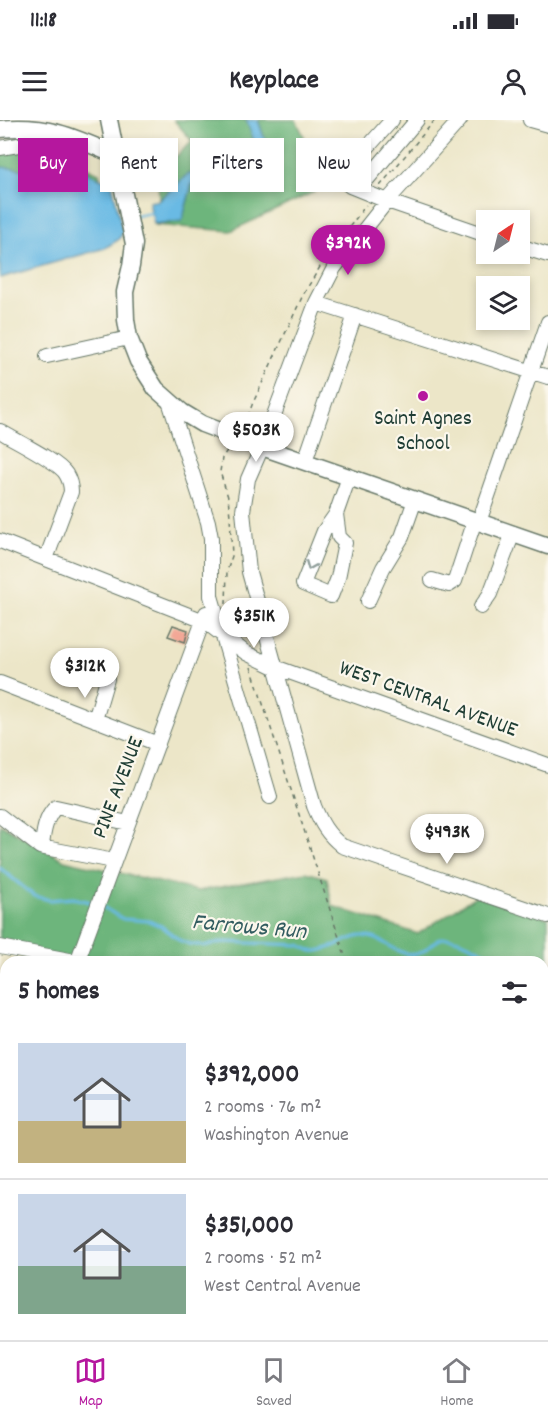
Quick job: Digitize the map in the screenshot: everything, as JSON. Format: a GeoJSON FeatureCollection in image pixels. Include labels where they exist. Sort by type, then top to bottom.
{"type":"FeatureCollection","features":[{"type":"Feature","properties":{"kind":"main road"},"geometry":{"type":"LineString","coordinates":[[109,120],[112,138]]}},
{"type":"Feature","properties":{"kind":"main road"},"geometry":{"type":"LineString","coordinates":[[0,129],[29,127],[62,134],[100,148]]}},
{"type":"Feature","properties":{"kind":"main road"},"geometry":{"type":"LineString","coordinates":[[124,192],[134,254],[124,292],[129,338],[146,376],[182,412],[202,424],[262,447],[513,533],[547,541]]}},
{"type":"Feature","properties":{"kind":"street"},"geometry":{"type":"LineString","coordinates":[[371,143],[392,120]]}},
{"type":"Feature","properties":{"kind":"street"},"geometry":{"type":"LineString","coordinates":[[371,175],[417,120]]}},
{"type":"Feature","properties":{"kind":"street"},"geometry":{"type":"LineString","coordinates":[[460,120],[387,201],[334,268],[316,303],[248,479],[243,511],[244,538],[249,572],[314,806],[321,824],[332,838],[342,846],[548,916]]}},
{"type":"Feature","properties":{"kind":"street"},"geometry":{"type":"LineString","coordinates":[[530,120],[548,125]]}},
{"type":"Feature","properties":{"kind":"street"},"geometry":{"type":"LineString","coordinates":[[0,148],[43,141],[62,134]]}},
{"type":"Feature","properties":{"kind":"street"},"geometry":{"type":"LineString","coordinates":[[367,192],[476,232]]}},
{"type":"Feature","properties":{"kind":"street"},"geometry":{"type":"LineString","coordinates":[[530,249],[548,255]]}},
{"type":"Feature","properties":{"kind":"street"},"geometry":{"type":"LineString","coordinates":[[316,303],[548,376]]}},
{"type":"Feature","properties":{"kind":"street"},"geometry":{"type":"LineString","coordinates":[[305,461],[355,315]]}},
{"type":"Feature","properties":{"kind":"street"},"geometry":{"type":"LineString","coordinates":[[432,580],[452,584],[548,322]]}},
{"type":"Feature","properties":{"kind":"street"},"geometry":{"type":"LineString","coordinates":[[47,356],[129,338]]}},
{"type":"Feature","properties":{"kind":"street"},"geometry":{"type":"LineString","coordinates":[[169,401],[208,522],[211,538],[210,596],[270,796]]}},
{"type":"Feature","properties":{"kind":"street"},"geometry":{"type":"LineString","coordinates":[[0,431],[57,465],[65,473],[71,486],[71,492],[46,560]]}},
{"type":"Feature","properties":{"kind":"street"},"geometry":{"type":"LineString","coordinates":[[336,514],[339,537],[345,543],[338,578],[331,596],[303,584],[324,531],[336,514],[349,477]]}},
{"type":"Feature","properties":{"kind":"street"},"geometry":{"type":"LineString","coordinates":[[368,601],[383,567],[402,537],[416,500]]}},
{"type":"Feature","properties":{"kind":"street"},"geometry":{"type":"LineString","coordinates":[[482,607],[490,594],[513,533]]}},
{"type":"Feature","properties":{"kind":"street","name":"WEST CENTRAL AVENUE"},"geometry":{"type":"LineString","coordinates":[[0,542],[204,621],[246,653],[275,667],[548,765]]}},
{"type":"Feature","properties":{"kind":"street","name":"PINE AVENUE"},"geometry":{"type":"LineString","coordinates":[[80,956],[204,621],[210,596]]}},
{"type":"Feature","properties":{"kind":"street"},"geometry":{"type":"LineString","coordinates":[[95,720],[107,679]]}},
{"type":"Feature","properties":{"kind":"street"},"geometry":{"type":"LineString","coordinates":[[0,683],[158,744]]}},
{"type":"Feature","properties":{"kind":"street"},"geometry":{"type":"LineString","coordinates":[[42,848],[45,826],[52,809],[56,807],[128,823]]}},
{"type":"Feature","properties":{"kind":"street"},"geometry":{"type":"LineString","coordinates":[[0,816],[31,842],[42,848],[114,861]]}},
{"type":"Feature","properties":{"kind":"street"},"geometry":{"type":"LineString","coordinates":[[0,947],[50,956]]}},
{"type":"Feature","properties":{"kind":"path"},"geometry":{"type":"LineString","coordinates":[[345,956],[271,725],[246,653],[226,606],[227,570],[232,556],[228,497],[220,472],[222,458],[245,426],[252,405],[303,295],[323,262],[360,215],[373,194],[435,120]]}},
{"type":"Feature","properties":{"kind":"green space"},"geometry":{"type":"Polygon","coordinates":[[[174,120],[246,120],[254,138],[190,138],[174,120]]]}},
{"type":"Feature","properties":{"kind":"green space"},"geometry":{"type":"Polygon","coordinates":[[[258,120],[296,120],[305,138],[296,138],[296,192],[314,192],[231,231],[154,225],[182,221],[190,191],[284,192],[284,138],[264,138],[258,120]]]}},
{"type":"Feature","properties":{"kind":"green space"},"geometry":{"type":"Polygon","coordinates":[[[190,143],[190,174],[178,183],[178,155],[190,143]]]}},
{"type":"Feature","properties":{"kind":"green space"},"geometry":{"type":"Polygon","coordinates":[[[18,148],[18,178],[0,177],[0,151],[18,148]]]}},
{"type":"Feature","properties":{"kind":"green space"},"geometry":{"type":"Polygon","coordinates":[[[88,168],[99,173],[100,181],[88,180],[88,168]]]}},
{"type":"Feature","properties":{"kind":"green space"},"geometry":{"type":"Polygon","coordinates":[[[159,192],[168,192],[159,200],[159,192]]]}},
{"type":"Feature","properties":{"kind":"green space"},"geometry":{"type":"Polygon","coordinates":[[[0,824],[64,860],[198,891],[306,872],[327,878],[332,906],[418,934],[480,893],[548,918],[548,956],[45,956],[0,944],[0,824]]]}},
{"type":"Feature","properties":{"kind":"water"},"geometry":{"type":"Polygon","coordinates":[[[246,120],[258,120],[264,138],[253,138],[246,120]]]}},
{"type":"Feature","properties":{"kind":"water"},"geometry":{"type":"Polygon","coordinates":[[[0,167],[18,169],[18,192],[88,192],[88,173],[100,178],[100,192],[114,192],[123,233],[118,240],[105,248],[0,278],[0,167]]]}},
{"type":"Feature","properties":{"kind":"water"},"geometry":{"type":"Polygon","coordinates":[[[190,174],[190,191],[182,221],[154,224],[149,202],[159,200],[168,192],[178,192],[178,183],[190,174]]]}},
{"type":"Feature","properties":{"kind":"building"},"geometry":{"type":"Polygon","coordinates":[[[173,625],[188,630],[185,642],[168,636],[173,625]]]}},
{"type":"Feature","properties":{"kind":"waterway"},"geometry":{"type":"LineString","coordinates":[[133,216],[153,212]]}},
{"type":"Feature","properties":{"kind":"waterway","name":"Farrows Run"},"geometry":{"type":"LineString","coordinates":[[0,868],[34,896],[50,900],[73,898],[95,903]]}},
{"type":"Feature","properties":{"kind":"waterway","name":"Farrows Run"},"geometry":{"type":"LineString","coordinates":[[101,906],[123,919],[149,921],[161,926],[181,941],[204,946],[224,942],[300,945],[310,951],[317,951],[349,939],[368,936],[402,952],[414,954],[423,952],[436,941],[446,938],[462,941],[490,956]]}},
{"type":"Feature","properties":{"kind":"place","name":"Saint Agnes School"},"geometry":{"type":"Point","coordinates":[423,396]}}]}
